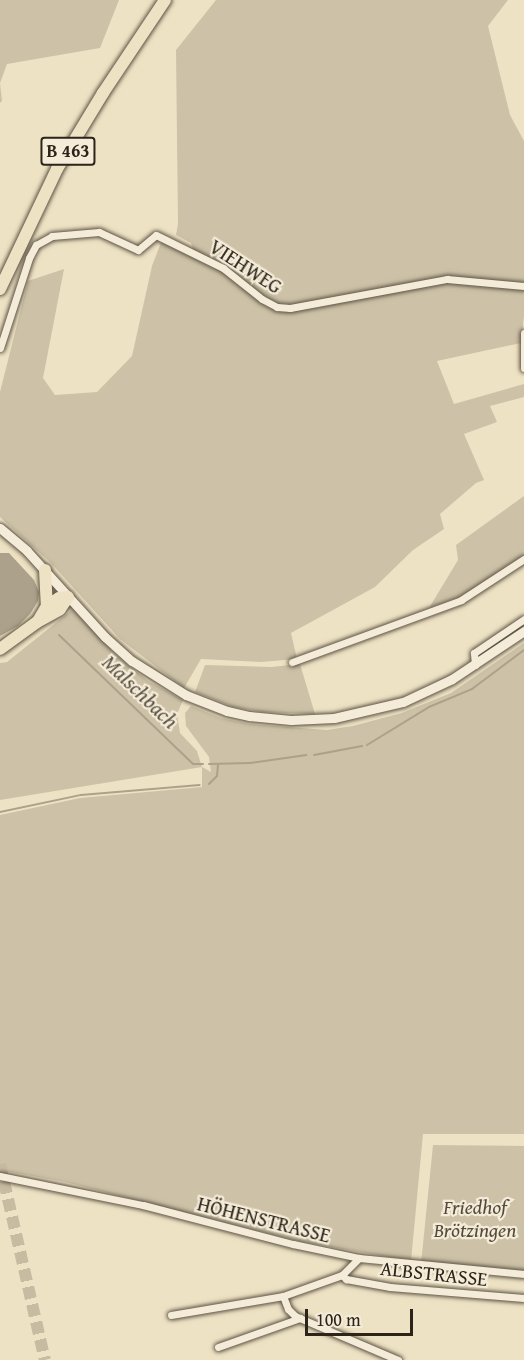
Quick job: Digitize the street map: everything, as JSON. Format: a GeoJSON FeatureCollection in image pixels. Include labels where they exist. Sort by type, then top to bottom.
{"type":"FeatureCollection","features":[{"type":"Feature","properties":{"kind":"highway","name":"B 463"},"geometry":{"type":"LineString","coordinates":[[0,289],[36,210],[80,131],[165,0]]}},
{"type":"Feature","properties":{"kind":"highway"},"geometry":{"type":"LineString","coordinates":[[45,570],[47,606]]}},
{"type":"Feature","properties":{"kind":"highway"},"geometry":{"type":"LineString","coordinates":[[37,622],[47,606],[59,598],[68,597]]}},
{"type":"Feature","properties":{"kind":"highway"},"geometry":{"type":"LineString","coordinates":[[0,649],[37,622],[60,609],[68,597]]}},
{"type":"Feature","properties":{"kind":"main road"},"geometry":{"type":"LineString","coordinates":[[0,528],[45,570],[105,637],[148,672],[204,703],[249,716],[291,720],[357,715],[430,692],[475,665],[524,631]]}},
{"type":"Feature","properties":{"kind":"street","name":"VIEHWEG"},"geometry":{"type":"LineString","coordinates":[[0,348],[28,258],[36,245],[52,236],[99,232],[138,250],[156,235],[223,268],[262,300],[277,307],[290,308],[447,279],[524,286]]}},
{"type":"Feature","properties":{"kind":"street"},"geometry":{"type":"LineString","coordinates":[[524,333],[524,368]]}},
{"type":"Feature","properties":{"kind":"street"},"geometry":{"type":"LineString","coordinates":[[292,662],[461,600],[524,560]]}},
{"type":"Feature","properties":{"kind":"street"},"geometry":{"type":"LineString","coordinates":[[475,665],[474,653],[524,619]]}},
{"type":"Feature","properties":{"kind":"street","name":"HÖHENSTRASSE"},"geometry":{"type":"LineString","coordinates":[[0,1176],[142,1205],[293,1244],[359,1258],[524,1274]]}},
{"type":"Feature","properties":{"kind":"street"},"geometry":{"type":"LineString","coordinates":[[171,1316],[283,1296],[342,1275],[359,1258]]}},
{"type":"Feature","properties":{"kind":"street","name":"ALBSTRASSE"},"geometry":{"type":"LineString","coordinates":[[342,1275],[346,1279],[390,1287],[524,1298]]}},
{"type":"Feature","properties":{"kind":"street"},"geometry":{"type":"LineString","coordinates":[[283,1296],[288,1310],[300,1318],[343,1339],[398,1360]]}},
{"type":"Feature","properties":{"kind":"street"},"geometry":{"type":"LineString","coordinates":[[218,1347],[300,1318]]}},
{"type":"Feature","properties":{"kind":"green space"},"geometry":{"type":"Polygon","coordinates":[[[0,0],[119,0],[100,48],[7,64],[0,83],[0,0]]]}},
{"type":"Feature","properties":{"kind":"green space"},"geometry":{"type":"Polygon","coordinates":[[[216,0],[508,0],[488,26],[510,115],[524,141],[524,316],[521,343],[437,361],[454,404],[524,384],[524,397],[490,406],[497,422],[464,434],[484,480],[476,483],[440,514],[444,529],[413,550],[375,587],[291,633],[297,659],[261,662],[201,659],[184,688],[120,639],[51,563],[0,517],[0,392],[28,281],[64,269],[43,378],[55,395],[97,392],[132,356],[152,266],[162,240],[196,258],[191,243],[176,235],[178,224],[176,50],[216,0]]]}},
{"type":"Feature","properties":{"kind":"green space"},"geometry":{"type":"Polygon","coordinates":[[[524,496],[524,557],[471,593],[429,608],[458,560],[456,545],[524,496]]]}},
{"type":"Feature","properties":{"kind":"green space"},"geometry":{"type":"Polygon","coordinates":[[[73,609],[115,654],[148,681],[183,700],[177,714],[180,733],[197,751],[202,767],[0,800],[0,663],[7,662],[73,609]]]}},
{"type":"Feature","properties":{"kind":"green space"},"geometry":{"type":"Polygon","coordinates":[[[524,643],[524,1134],[423,1134],[411,1261],[298,1241],[65,1182],[0,1170],[0,815],[80,798],[202,787],[202,767],[211,772],[209,757],[186,726],[185,713],[191,706],[221,718],[249,724],[327,730],[353,726],[402,713],[451,693],[524,643]]]}},
{"type":"Feature","properties":{"kind":"green space"},"geometry":{"type":"Polygon","coordinates":[[[300,664],[315,714],[263,712],[234,707],[195,692],[205,665],[271,667],[300,664]]]}},
{"type":"Feature","properties":{"kind":"green space","name":"Friedhof Brötzingen"},"geometry":{"type":"Polygon","coordinates":[[[433,1145],[524,1146],[524,1272],[421,1264],[433,1145]]]}},
{"type":"Feature","properties":{"kind":"shaded area"},"geometry":{"type":"Polygon","coordinates":[[[0,553],[9,553],[34,580],[39,592],[38,601],[30,614],[18,626],[0,636],[0,553]]]}},
{"type":"Feature","properties":{"kind":"waterway","name":"Malschbach"},"geometry":{"type":"LineString","coordinates":[[59,635],[193,764],[203,764]]}},
{"type":"Feature","properties":{"kind":"waterway","name":"Malschbach"},"geometry":{"type":"LineString","coordinates":[[367,745],[429,707],[472,689],[524,650]]}},
{"type":"Feature","properties":{"kind":"waterway","name":"Malschbach"},"geometry":{"type":"LineString","coordinates":[[314,755],[362,746]]}},
{"type":"Feature","properties":{"kind":"waterway","name":"Malschbach"},"geometry":{"type":"LineString","coordinates":[[209,764],[250,763],[306,755]]}},
{"type":"Feature","properties":{"kind":"waterway"},"geometry":{"type":"LineString","coordinates":[[209,784],[217,776],[218,765]]}},
{"type":"Feature","properties":{"kind":"waterway"},"geometry":{"type":"LineString","coordinates":[[0,812],[81,795],[200,785]]}},
{"type":"Feature","properties":{"kind":"tunnel"},"geometry":{"type":"LineString","coordinates":[[0,1164],[45,1360]]}}]}
